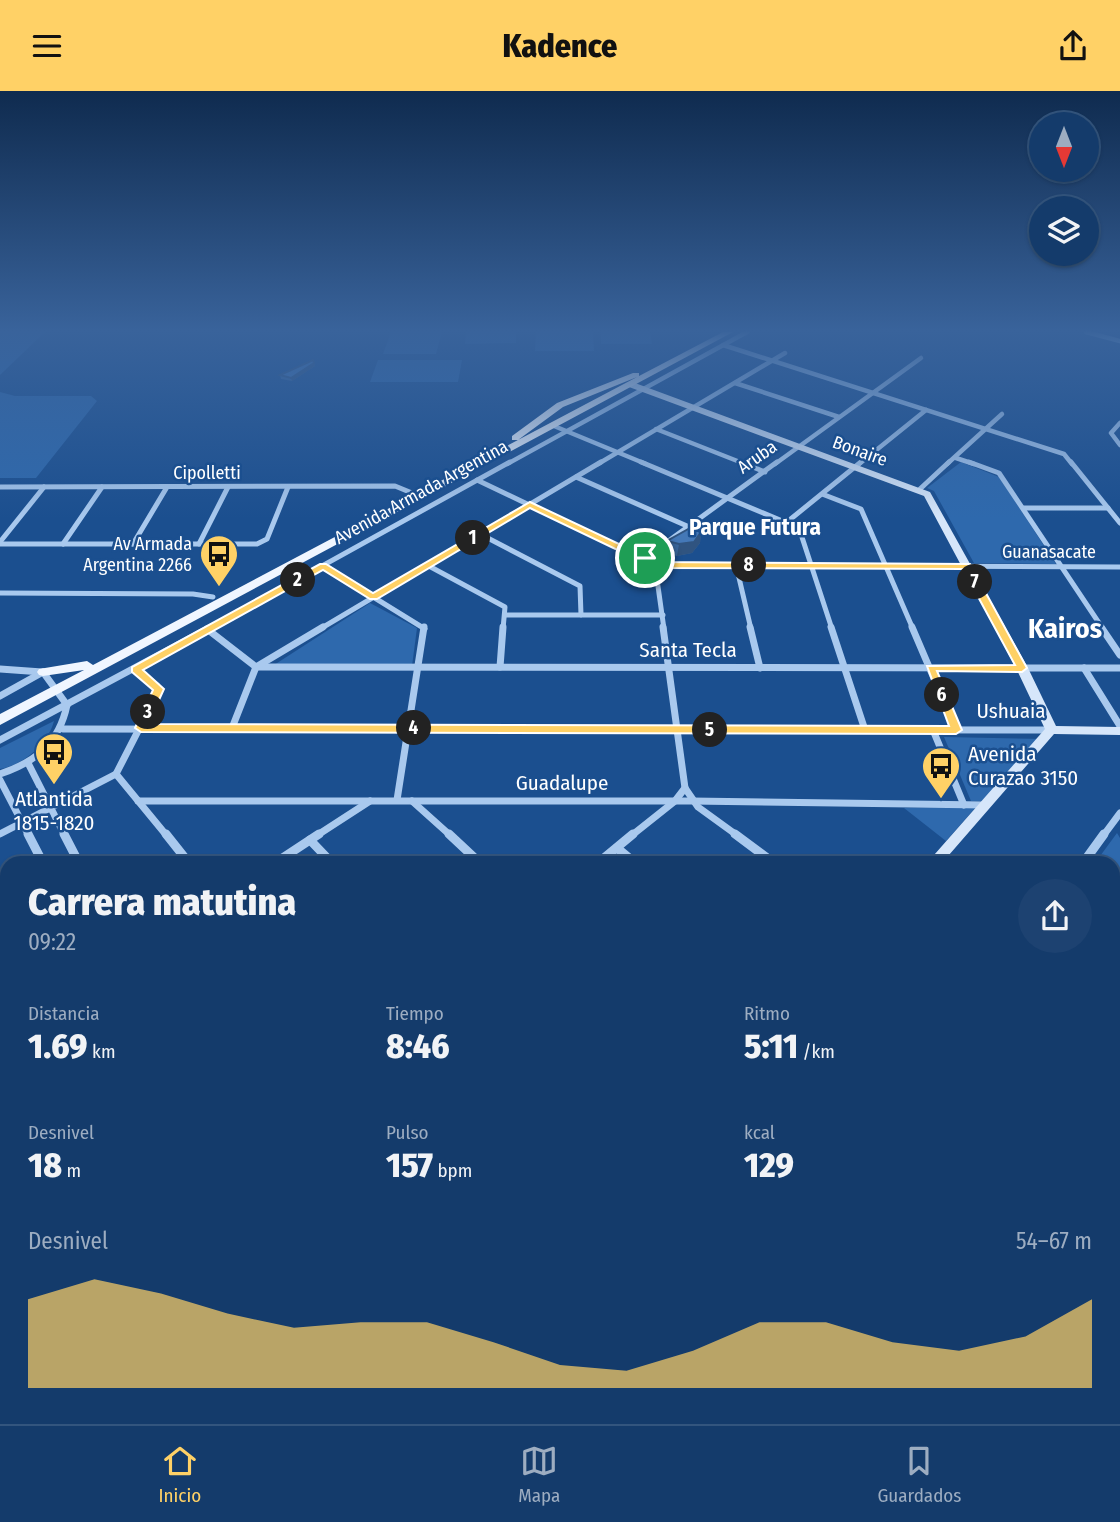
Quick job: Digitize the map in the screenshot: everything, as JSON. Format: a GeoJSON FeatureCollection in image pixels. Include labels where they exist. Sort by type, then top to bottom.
{"type":"FeatureCollection","features":[{"type":"Feature","properties":{"kind":"main road","name":"Avenida Armada Argentina"},"geometry":{"type":"LineString","coordinates":[[0,720],[87,665],[520,435],[560,405],[583,394]]}},
{"type":"Feature","properties":{"kind":"main road"},"geometry":{"type":"LineString","coordinates":[[590,394],[599,397],[599,403]]}},
{"type":"Feature","properties":{"kind":"main road","name":"Avenida Armada Argentina"},"geometry":{"type":"LineString","coordinates":[[0,711],[53,688],[612,394]]}},
{"type":"Feature","properties":{"kind":"main road"},"geometry":{"type":"LineString","coordinates":[[560,405],[567,412],[581,412]]}},
{"type":"Feature","properties":{"kind":"main road"},"geometry":{"type":"LineString","coordinates":[[43,672],[87,665]]}},
{"type":"Feature","properties":{"kind":"street","name":"Avenida Armada Argentina"},"geometry":{"type":"LineString","coordinates":[[0,740],[135,669],[635,394]]}},
{"type":"Feature","properties":{"kind":"street","name":"Bonaire"},"geometry":{"type":"LineString","coordinates":[[659,394],[920,489]]}},
{"type":"Feature","properties":{"kind":"street"},"geometry":{"type":"LineString","coordinates":[[232,728],[256,667],[716,394]]}},
{"type":"Feature","properties":{"kind":"street"},"geometry":{"type":"LineString","coordinates":[[769,394],[839,417]]}},
{"type":"Feature","properties":{"kind":"street","name":"Aruba"},"geometry":{"type":"LineString","coordinates":[[645,558],[869,394]]}},
{"type":"Feature","properties":{"kind":"street"},"geometry":{"type":"LineString","coordinates":[[875,394],[1067,456],[1120,523]]}},
{"type":"Feature","properties":{"kind":"street"},"geometry":{"type":"LineString","coordinates":[[787,522],[926,410]]}},
{"type":"Feature","properties":{"kind":"street"},"geometry":{"type":"LineString","coordinates":[[940,856],[1051,730],[1022,668],[930,497],[920,489],[1002,414]]}},
{"type":"Feature","properties":{"kind":"street"},"geometry":{"type":"LineString","coordinates":[[1120,423],[1111,433],[1120,445]]}},
{"type":"Feature","properties":{"kind":"street"},"geometry":{"type":"LineString","coordinates":[[554,426],[799,528],[865,730]]}},
{"type":"Feature","properties":{"kind":"street"},"geometry":{"type":"LineString","coordinates":[[656,429],[765,472]]}},
{"type":"Feature","properties":{"kind":"street"},"geometry":{"type":"LineString","coordinates":[[956,458],[999,473],[1120,655]]}},
{"type":"Feature","properties":{"kind":"street"},"geometry":{"type":"LineString","coordinates":[[576,477],[687,526]]}},
{"type":"Feature","properties":{"kind":"street"},"geometry":{"type":"LineString","coordinates":[[477,480],[655,565],[685,788],[691,800],[765,856]]}},
{"type":"Feature","properties":{"kind":"street","name":"Cipolletti"},"geometry":{"type":"LineString","coordinates":[[0,487],[396,487],[412,493]]}},
{"type":"Feature","properties":{"kind":"street"},"geometry":{"type":"LineString","coordinates":[[0,543],[44,487]]}},
{"type":"Feature","properties":{"kind":"street"},"geometry":{"type":"LineString","coordinates":[[63,544],[102,487]]}},
{"type":"Feature","properties":{"kind":"street"},"geometry":{"type":"LineString","coordinates":[[134,544],[167,487]]}},
{"type":"Feature","properties":{"kind":"street"},"geometry":{"type":"LineString","coordinates":[[199,544],[228,487]]}},
{"type":"Feature","properties":{"kind":"street"},"geometry":{"type":"LineString","coordinates":[[0,543],[264,543],[288,487]]}},
{"type":"Feature","properties":{"kind":"street"},"geometry":{"type":"LineString","coordinates":[[822,494],[862,509],[956,730]]}},
{"type":"Feature","properties":{"kind":"street"},"geometry":{"type":"LineString","coordinates":[[1024,508],[1108,508]]}},
{"type":"Feature","properties":{"kind":"street"},"geometry":{"type":"LineString","coordinates":[[480,534],[580,586],[581,615]]}},
{"type":"Feature","properties":{"kind":"street"},"geometry":{"type":"LineString","coordinates":[[427,565],[505,611],[663,615]]}},
{"type":"Feature","properties":{"kind":"street","name":"Guanasacate"},"geometry":{"type":"LineString","coordinates":[[655,565],[1120,567]]}},
{"type":"Feature","properties":{"kind":"street"},"geometry":{"type":"LineString","coordinates":[[736,565],[760,668]]}},
{"type":"Feature","properties":{"kind":"street"},"geometry":{"type":"LineString","coordinates":[[323,566],[423,626],[426,632],[397,800]]}},
{"type":"Feature","properties":{"kind":"street"},"geometry":{"type":"LineString","coordinates":[[0,593],[193,594],[213,597]]}},
{"type":"Feature","properties":{"kind":"street"},"geometry":{"type":"LineString","coordinates":[[500,667],[505,611]]}},
{"type":"Feature","properties":{"kind":"street"},"geometry":{"type":"LineString","coordinates":[[208,629],[256,667]]}},
{"type":"Feature","properties":{"kind":"street","name":"Santa Tecla"},"geometry":{"type":"LineString","coordinates":[[256,667],[1120,668]]}},
{"type":"Feature","properties":{"kind":"street"},"geometry":{"type":"LineString","coordinates":[[1084,668],[1120,728]]}},
{"type":"Feature","properties":{"kind":"street"},"geometry":{"type":"LineString","coordinates":[[0,669],[43,672]]}},
{"type":"Feature","properties":{"kind":"street"},"geometry":{"type":"LineString","coordinates":[[0,834],[116,774],[158,692],[157,686],[135,669]]}},
{"type":"Feature","properties":{"kind":"street"},"geometry":{"type":"LineString","coordinates":[[0,774],[28,763],[49,748],[63,729],[67,705],[43,672]]}},
{"type":"Feature","properties":{"kind":"street"},"geometry":{"type":"LineString","coordinates":[[0,696],[43,672]]}},
{"type":"Feature","properties":{"kind":"street","name":"Ushuaia"},"geometry":{"type":"LineString","coordinates":[[63,729],[1120,728]]}},
{"type":"Feature","properties":{"kind":"street"},"geometry":{"type":"LineString","coordinates":[[933,730],[964,805]]}},
{"type":"Feature","properties":{"kind":"street"},"geometry":{"type":"LineString","coordinates":[[28,763],[75,856]]}},
{"type":"Feature","properties":{"kind":"street"},"geometry":{"type":"LineString","coordinates":[[116,774],[183,856]]}},
{"type":"Feature","properties":{"kind":"street"},"geometry":{"type":"LineString","coordinates":[[0,780],[39,856]]}},
{"type":"Feature","properties":{"kind":"street"},"geometry":{"type":"LineString","coordinates":[[607,856],[676,801],[685,788]]}},
{"type":"Feature","properties":{"kind":"street"},"geometry":{"type":"LineString","coordinates":[[286,856],[370,800]]}},
{"type":"Feature","properties":{"kind":"street"},"geometry":{"type":"LineString","coordinates":[[412,800],[472,856]]}},
{"type":"Feature","properties":{"kind":"street","name":"Guadalupe"},"geometry":{"type":"LineString","coordinates":[[138,801],[691,800],[986,805]]}},
{"type":"Feature","properties":{"kind":"street"},"geometry":{"type":"LineString","coordinates":[[1088,856],[1120,813]]}},
{"type":"Feature","properties":{"kind":"street"},"geometry":{"type":"LineString","coordinates":[[310,841],[325,856]]}},
{"type":"Feature","properties":{"kind":"street"},"geometry":{"type":"LineString","coordinates":[[617,848],[627,856]]}},
{"type":"Feature","properties":{"kind":"shaded area"},"geometry":{"type":"Polygon","coordinates":[[[0,394],[91,396],[97,401],[36,478],[0,478],[0,394]]]}},
{"type":"Feature","properties":{"kind":"shaded area"},"geometry":{"type":"Polygon","coordinates":[[[961,462],[999,477],[1056,564],[974,563],[934,491],[927,488],[961,462]]]}},
{"type":"Feature","properties":{"kind":"shaded area"},"geometry":{"type":"Polygon","coordinates":[[[370,603],[417,628],[412,666],[274,665],[370,603]]]}},
{"type":"Feature","properties":{"kind":"shaded area"},"geometry":{"type":"Polygon","coordinates":[[[54,721],[46,738],[33,752],[17,763],[0,769],[0,748],[54,721]]]}},
{"type":"Feature","properties":{"kind":"shaded area"},"geometry":{"type":"Polygon","coordinates":[[[944,737],[1044,739],[982,801],[971,801],[944,737]]]}},
{"type":"Feature","properties":{"kind":"shaded area"},"geometry":{"type":"Polygon","coordinates":[[[976,807],[946,841],[904,808],[976,807]]]}},
{"type":"Feature","properties":{"kind":"shaded area"},"geometry":{"type":"Polygon","coordinates":[[[1117,833],[1120,838],[1120,856],[1100,856],[1117,833]]]}},
{"type":"Feature","properties":{"kind":"building"},"geometry":{"type":"Polygon","coordinates":[[[690,528],[701,532],[694,542],[679,544],[667,541],[690,528]]]}},
{"type":"Feature","properties":{"kind":"place","name":"Av Armada Argentina 2266"},"geometry":{"type":"Point","coordinates":[219,588]}},
{"type":"Feature","properties":{"kind":"place","name":"Atlantida 1815-1820"},"geometry":{"type":"Point","coordinates":[54,786]}},
{"type":"Feature","properties":{"kind":"place","name":"Avenida Curazao 3150"},"geometry":{"type":"Point","coordinates":[941,800]}},
{"type":"Feature","properties":{"kind":"district","name":"Parque Futura"},"geometry":{"type":"Point","coordinates":[755,527]}},
{"type":"Feature","properties":{"kind":"district","name":"Kairos"},"geometry":{"type":"Point","coordinates":[1065,628]}},
{"type":"Feature","properties":{"kind":"route"},"geometry":{"type":"LineString","coordinates":[[530,505],[645,558],[655,565],[966,566],[1022,668],[930,668],[956,730],[141,728],[159,689],[135,669],[323,566],[373,597],[530,505]]}}]}
